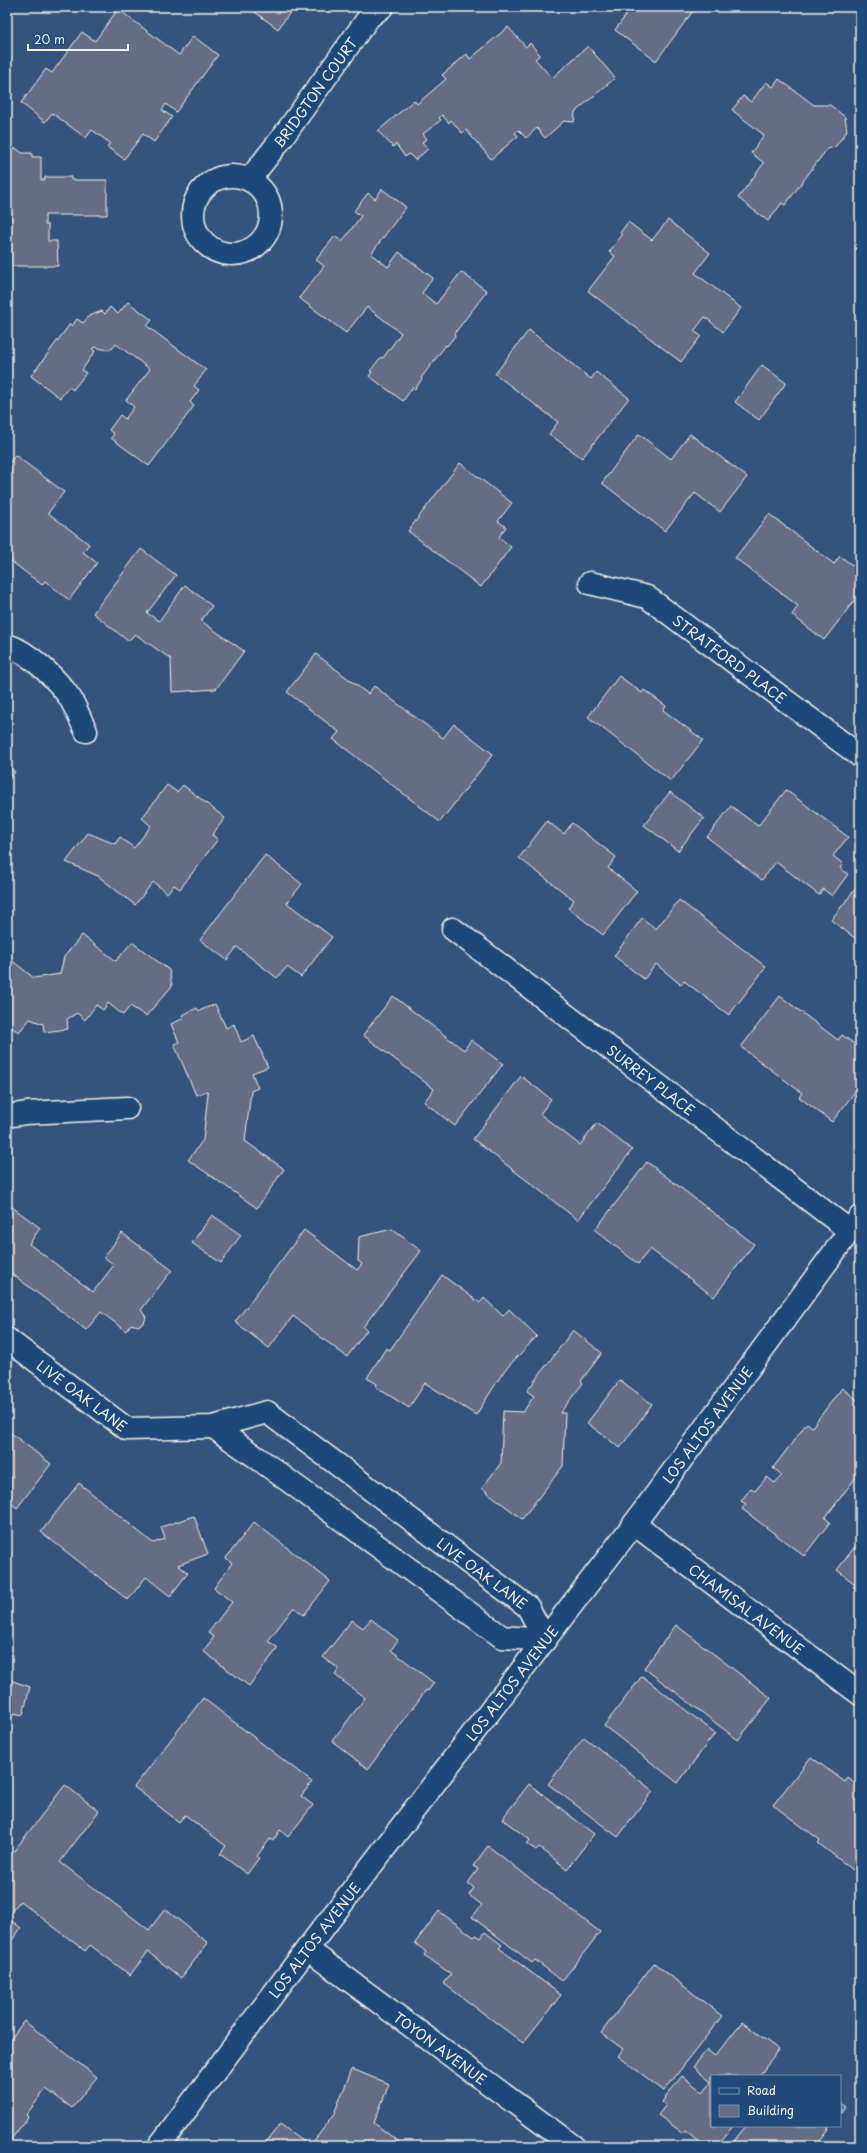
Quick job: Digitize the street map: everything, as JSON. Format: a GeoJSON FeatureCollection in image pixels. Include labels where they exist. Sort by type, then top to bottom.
{"type":"FeatureCollection","features":[{"type":"Feature","properties":{"kind":"street","name":"BRIDGTON COURT"},"geometry":{"type":"LineString","coordinates":[[249,180],[282,138],[369,17],[382,7]]}},
{"type":"Feature","properties":{"kind":"street","name":"STRATFORD PLACE"},"geometry":{"type":"LineString","coordinates":[[590,583],[646,597],[860,756]]}},
{"type":"Feature","properties":{"kind":"street"},"geometry":{"type":"LineString","coordinates":[[7,645],[14,647],[46,671],[70,698],[86,731]]}},
{"type":"Feature","properties":{"kind":"street","name":"SURREY PLACE"},"geometry":{"type":"LineString","coordinates":[[453,929],[855,1224]]}},
{"type":"Feature","properties":{"kind":"street"},"geometry":{"type":"LineString","coordinates":[[7,1116],[26,1113],[127,1108]]}},
{"type":"Feature","properties":{"kind":"street","name":"LOS ALTOS AVENUE"},"geometry":{"type":"LineString","coordinates":[[159,2146],[307,1949],[634,1524],[855,1224]]}},
{"type":"Feature","properties":{"kind":"street","name":"LIVE OAK LANE"},"geometry":{"type":"LineString","coordinates":[[7,1339],[127,1429],[213,1427],[267,1412],[528,1607],[545,1640]]}},
{"type":"Feature","properties":{"kind":"street"},"geometry":{"type":"LineString","coordinates":[[213,1427],[256,1456],[502,1636],[545,1640]]}},
{"type":"Feature","properties":{"kind":"street","name":"CHAMISAL AVENUE"},"geometry":{"type":"LineString","coordinates":[[634,1524],[860,1694]]}},
{"type":"Feature","properties":{"kind":"street","name":"TOYON AVENUE"},"geometry":{"type":"LineString","coordinates":[[307,1949],[573,2146]]}},
{"type":"Feature","properties":{"kind":"building"},"geometry":{"type":"Polygon","coordinates":[[[248,7],[294,7],[278,29],[248,7]]]}},
{"type":"Feature","properties":{"kind":"building"},"geometry":{"type":"Polygon","coordinates":[[[632,7],[696,7],[656,61],[615,30],[632,7]]]}},
{"type":"Feature","properties":{"kind":"building"},"geometry":{"type":"Polygon","coordinates":[[[118,9],[179,55],[193,36],[218,55],[176,112],[166,104],[162,110],[172,117],[154,142],[143,134],[124,159],[107,147],[110,143],[92,130],[86,138],[52,113],[45,122],[21,103],[46,69],[52,73],[82,32],[95,41],[118,9]]]}},
{"type":"Feature","properties":{"kind":"building"},"geometry":{"type":"Polygon","coordinates":[[[508,27],[526,47],[530,43],[540,55],[535,59],[552,78],[588,46],[615,78],[575,112],[574,122],[564,121],[545,138],[537,128],[526,138],[518,130],[515,133],[518,136],[491,159],[466,130],[462,133],[451,120],[449,123],[442,115],[439,118],[441,120],[423,134],[427,139],[422,142],[428,149],[415,160],[409,154],[405,157],[396,144],[393,147],[378,131],[414,100],[417,104],[446,79],[442,75],[467,54],[470,59],[508,27]]]}},
{"type":"Feature","properties":{"kind":"building"},"geometry":{"type":"Polygon","coordinates":[[[779,79],[814,105],[830,105],[845,117],[847,131],[835,147],[827,149],[785,205],[782,203],[768,221],[738,198],[764,163],[751,153],[764,135],[732,110],[743,96],[751,102],[766,82],[773,87],[779,79]]]}},
{"type":"Feature","properties":{"kind":"building"},"geometry":{"type":"Polygon","coordinates":[[[7,148],[17,149],[22,153],[32,153],[32,157],[41,157],[41,180],[45,180],[45,177],[71,177],[71,180],[107,180],[107,215],[45,215],[45,225],[48,225],[48,241],[57,241],[58,266],[7,266],[7,148]]]}},
{"type":"Feature","properties":{"kind":"building"},"geometry":{"type":"Polygon","coordinates":[[[382,189],[406,207],[371,254],[388,267],[399,252],[433,278],[422,293],[436,304],[461,272],[487,291],[454,334],[455,336],[447,346],[446,345],[421,378],[422,379],[415,389],[413,387],[403,401],[369,376],[372,372],[370,371],[381,357],[383,358],[401,333],[367,307],[346,333],[299,298],[324,266],[316,260],[335,236],[342,242],[361,216],[354,211],[368,193],[375,199],[382,189]]]}},
{"type":"Feature","properties":{"kind":"building"},"geometry":{"type":"Polygon","coordinates":[[[668,220],[710,253],[695,273],[741,308],[723,332],[705,317],[694,331],[701,336],[681,362],[588,291],[615,256],[609,252],[622,235],[620,233],[628,222],[652,240],[668,220]]]}},
{"type":"Feature","properties":{"kind":"building"},"geometry":{"type":"Polygon","coordinates":[[[128,302],[152,320],[147,326],[206,370],[194,386],[199,390],[190,402],[194,406],[149,466],[111,438],[114,434],[109,430],[120,415],[125,419],[134,407],[126,400],[150,369],[116,344],[113,348],[108,350],[94,347],[92,349],[95,351],[82,370],[86,373],[73,390],[69,387],[60,398],[31,376],[70,324],[72,326],[77,319],[83,323],[89,316],[102,311],[105,314],[110,307],[118,314],[128,302]]]}},
{"type":"Feature","properties":{"kind":"building"},"geometry":{"type":"Polygon","coordinates":[[[529,330],[591,379],[596,372],[629,398],[582,458],[549,434],[558,422],[495,374],[529,330]]]}},
{"type":"Feature","properties":{"kind":"building"},"geometry":{"type":"Polygon","coordinates":[[[762,365],[786,383],[759,420],[735,402],[762,365]]]}},
{"type":"Feature","properties":{"kind":"building"},"geometry":{"type":"Polygon","coordinates":[[[639,434],[671,459],[690,434],[747,477],[720,512],[695,493],[665,531],[602,483],[639,434]]]}},
{"type":"Feature","properties":{"kind":"building"},"geometry":{"type":"Polygon","coordinates":[[[15,455],[64,492],[48,513],[89,544],[83,552],[97,563],[69,600],[45,581],[42,585],[7,558],[7,466],[15,455]]]}},
{"type":"Feature","properties":{"kind":"building"},"geometry":{"type":"Polygon","coordinates":[[[460,463],[512,503],[498,521],[506,527],[499,537],[511,547],[481,587],[408,531],[460,463]]]}},
{"type":"Feature","properties":{"kind":"building"},"geometry":{"type":"Polygon","coordinates":[[[769,514],[834,564],[840,556],[860,571],[860,593],[824,640],[792,615],[798,606],[735,558],[769,514]]]}},
{"type":"Feature","properties":{"kind":"building"},"geometry":{"type":"Polygon","coordinates":[[[141,549],[176,575],[147,613],[159,621],[185,585],[212,606],[201,621],[244,651],[216,689],[172,692],[171,659],[135,634],[128,641],[93,613],[141,549]]]}},
{"type":"Feature","properties":{"kind":"building"},"geometry":{"type":"Polygon","coordinates":[[[316,654],[368,694],[374,686],[443,738],[454,724],[493,754],[440,822],[333,739],[339,732],[287,692],[316,654]]]}},
{"type":"Feature","properties":{"kind":"building"},"geometry":{"type":"Polygon","coordinates":[[[619,676],[642,693],[644,690],[666,706],[663,710],[703,740],[671,781],[588,717],[619,676]]]}},
{"type":"Feature","properties":{"kind":"building"},"geometry":{"type":"Polygon","coordinates":[[[7,765],[15,772],[7,782],[7,765]]]}},
{"type":"Feature","properties":{"kind":"building"},"geometry":{"type":"Polygon","coordinates":[[[167,785],[177,792],[183,785],[225,818],[212,835],[218,839],[180,889],[174,885],[167,893],[153,882],[135,905],[98,876],[66,862],[88,833],[115,844],[120,837],[134,848],[151,826],[142,818],[167,785]]]}},
{"type":"Feature","properties":{"kind":"building"},"geometry":{"type":"Polygon","coordinates":[[[786,790],[848,837],[833,856],[843,864],[840,868],[848,874],[832,896],[823,889],[819,895],[776,862],[762,880],[707,837],[731,806],[758,826],[786,790]]]}},
{"type":"Feature","properties":{"kind":"building"},"geometry":{"type":"Polygon","coordinates":[[[670,792],[704,818],[678,851],[644,825],[670,792]]]}},
{"type":"Feature","properties":{"kind":"building"},"geometry":{"type":"Polygon","coordinates":[[[547,821],[564,834],[572,823],[616,857],[608,868],[637,891],[603,935],[568,908],[574,900],[519,858],[547,821]]]}},
{"type":"Feature","properties":{"kind":"building"},"geometry":{"type":"Polygon","coordinates":[[[265,855],[302,884],[287,903],[332,937],[301,977],[287,967],[277,978],[237,947],[227,960],[200,940],[265,855]]]}},
{"type":"Feature","properties":{"kind":"building"},"geometry":{"type":"Polygon","coordinates":[[[856,888],[860,891],[860,942],[831,920],[856,888]]]}},
{"type":"Feature","properties":{"kind":"building"},"geometry":{"type":"Polygon","coordinates":[[[679,900],[766,967],[729,1015],[684,981],[681,985],[656,964],[644,979],[614,956],[642,918],[656,929],[679,900]]]}},
{"type":"Feature","properties":{"kind":"building"},"geometry":{"type":"Polygon","coordinates":[[[82,935],[116,961],[132,942],[169,970],[172,986],[146,1016],[130,1006],[123,1015],[108,1003],[103,1010],[96,1005],[85,1020],[77,1013],[67,1019],[68,1029],[44,1032],[43,1024],[30,1019],[19,1032],[7,1025],[7,963],[10,959],[34,978],[60,974],[64,957],[82,935]]]}},
{"type":"Feature","properties":{"kind":"building"},"geometry":{"type":"Polygon","coordinates":[[[393,996],[464,1050],[471,1040],[503,1064],[455,1126],[424,1102],[434,1089],[363,1035],[393,996]]]}},
{"type":"Feature","properties":{"kind":"building"},"geometry":{"type":"Polygon","coordinates":[[[780,996],[838,1040],[842,1035],[860,1048],[860,1085],[832,1122],[799,1097],[802,1093],[741,1047],[780,996]]]}},
{"type":"Feature","properties":{"kind":"building"},"geometry":{"type":"Polygon","coordinates":[[[215,1004],[226,1028],[234,1024],[241,1042],[254,1036],[268,1067],[252,1073],[258,1088],[251,1091],[245,1141],[284,1169],[257,1208],[188,1160],[203,1140],[208,1094],[207,1091],[196,1095],[174,1044],[179,1042],[171,1024],[184,1018],[182,1015],[197,1008],[199,1011],[215,1004]]]}},
{"type":"Feature","properties":{"kind":"building"},"geometry":{"type":"Polygon","coordinates":[[[521,1076],[551,1099],[540,1114],[580,1145],[597,1123],[632,1150],[578,1220],[473,1139],[521,1076]]]}},
{"type":"Feature","properties":{"kind":"building"},"geometry":{"type":"Polygon","coordinates":[[[647,1162],[754,1244],[714,1297],[650,1249],[638,1264],[595,1230],[647,1162]]]}},
{"type":"Feature","properties":{"kind":"building"},"geometry":{"type":"Polygon","coordinates":[[[7,1203],[40,1228],[29,1244],[93,1292],[114,1265],[104,1257],[122,1233],[172,1270],[141,1310],[146,1317],[144,1323],[138,1326],[131,1324],[126,1331],[101,1312],[86,1330],[7,1270],[7,1203]]]}},
{"type":"Feature","properties":{"kind":"building"},"geometry":{"type":"Polygon","coordinates":[[[212,1215],[241,1235],[221,1263],[192,1243],[212,1215]]]}},
{"type":"Feature","properties":{"kind":"building"},"geometry":{"type":"Polygon","coordinates":[[[392,1229],[421,1251],[363,1327],[367,1330],[347,1357],[293,1316],[269,1348],[235,1322],[304,1230],[357,1270],[362,1264],[358,1261],[359,1237],[392,1229]]]}},
{"type":"Feature","properties":{"kind":"building"},"geometry":{"type":"Polygon","coordinates":[[[442,1275],[480,1303],[484,1298],[503,1316],[509,1309],[537,1336],[504,1371],[476,1415],[425,1383],[409,1408],[376,1387],[377,1384],[367,1378],[386,1348],[390,1350],[442,1275]]]}},
{"type":"Feature","properties":{"kind":"building"},"geometry":{"type":"Polygon","coordinates":[[[573,1330],[602,1353],[581,1381],[583,1383],[560,1413],[565,1413],[563,1466],[522,1519],[482,1488],[501,1463],[503,1411],[523,1412],[534,1396],[527,1391],[573,1330]]]}},
{"type":"Feature","properties":{"kind":"building"},"geometry":{"type":"Polygon","coordinates":[[[620,1380],[652,1404],[620,1448],[587,1423],[620,1380]]]}},
{"type":"Feature","properties":{"kind":"building"},"geometry":{"type":"Polygon","coordinates":[[[842,1388],[860,1402],[860,1472],[825,1518],[830,1522],[804,1556],[742,1509],[746,1504],[741,1501],[751,1488],[755,1491],[767,1477],[775,1483],[782,1475],[773,1468],[807,1423],[812,1427],[842,1388]]]}},
{"type":"Feature","properties":{"kind":"building"},"geometry":{"type":"Polygon","coordinates":[[[7,1430],[51,1464],[17,1508],[7,1500],[7,1430]]]}},
{"type":"Feature","properties":{"kind":"building"},"geometry":{"type":"Polygon","coordinates":[[[79,1483],[153,1543],[165,1539],[161,1527],[194,1516],[208,1554],[178,1565],[188,1573],[170,1596],[146,1577],[128,1600],[41,1532],[79,1483]]]}},
{"type":"Feature","properties":{"kind":"building"},"geometry":{"type":"Polygon","coordinates":[[[254,1522],[330,1581],[304,1615],[294,1607],[268,1641],[278,1648],[249,1686],[203,1651],[214,1637],[208,1633],[232,1602],[214,1588],[232,1563],[226,1558],[254,1522]]]}},
{"type":"Feature","properties":{"kind":"building"},"geometry":{"type":"Polygon","coordinates":[[[860,1540],[860,1592],[853,1587],[855,1584],[837,1570],[860,1540]]]}},
{"type":"Feature","properties":{"kind":"building"},"geometry":{"type":"Polygon","coordinates":[[[371,1619],[398,1640],[391,1650],[434,1683],[428,1691],[426,1690],[368,1769],[332,1741],[365,1698],[335,1675],[339,1669],[323,1657],[352,1620],[363,1628],[371,1619]]]}},
{"type":"Feature","properties":{"kind":"building"},"geometry":{"type":"Polygon","coordinates":[[[676,1625],[771,1698],[738,1740],[644,1668],[676,1625]]]}},
{"type":"Feature","properties":{"kind":"building"},"geometry":{"type":"Polygon","coordinates":[[[642,1676],[715,1733],[678,1783],[604,1726],[642,1676]]]}},
{"type":"Feature","properties":{"kind":"building"},"geometry":{"type":"Polygon","coordinates":[[[7,1679],[30,1687],[23,1715],[13,1713],[8,1734],[7,1679]]]}},
{"type":"Feature","properties":{"kind":"building"},"geometry":{"type":"Polygon","coordinates":[[[203,1698],[312,1782],[301,1796],[313,1805],[288,1837],[280,1830],[273,1841],[270,1839],[257,1856],[259,1858],[247,1874],[220,1854],[226,1846],[185,1815],[179,1822],[134,1787],[203,1698]]]}},
{"type":"Feature","properties":{"kind":"building"},"geometry":{"type":"Polygon","coordinates":[[[584,1737],[653,1791],[618,1837],[548,1784],[584,1737]]]}},
{"type":"Feature","properties":{"kind":"building"},"geometry":{"type":"Polygon","coordinates":[[[811,1757],[845,1782],[848,1778],[860,1788],[860,1861],[853,1870],[818,1843],[820,1840],[773,1805],[811,1757]]]}},
{"type":"Feature","properties":{"kind":"building"},"geometry":{"type":"Polygon","coordinates":[[[529,1784],[594,1834],[567,1869],[539,1847],[536,1850],[527,1844],[530,1840],[502,1819],[529,1784]]]}},
{"type":"Feature","properties":{"kind":"building"},"geometry":{"type":"Polygon","coordinates":[[[65,1785],[99,1811],[60,1862],[149,1930],[165,1909],[208,1943],[181,1978],[148,1952],[130,1975],[90,1945],[85,1951],[20,1901],[7,1917],[7,1860],[65,1785]]]}},
{"type":"Feature","properties":{"kind":"building"},"geometry":{"type":"Polygon","coordinates":[[[488,1846],[600,1932],[562,1981],[535,1960],[532,1963],[472,1917],[482,1905],[469,1895],[474,1888],[468,1883],[478,1869],[473,1866],[488,1846]]]}},
{"type":"Feature","properties":{"kind":"building"},"geometry":{"type":"Polygon","coordinates":[[[439,1911],[474,1937],[476,1935],[481,1938],[485,1932],[502,1945],[499,1948],[561,1995],[523,2043],[443,1983],[451,1974],[424,1955],[426,1952],[415,1943],[439,1911]]]}},
{"type":"Feature","properties":{"kind":"building"},"geometry":{"type":"Polygon","coordinates":[[[7,1917],[21,1928],[7,1947],[7,1917]]]}},
{"type":"Feature","properties":{"kind":"building"},"geometry":{"type":"Polygon","coordinates":[[[654,1963],[722,2016],[664,2091],[618,2056],[623,2049],[601,2033],[654,1963]]]}},
{"type":"Feature","properties":{"kind":"building"},"geometry":{"type":"Polygon","coordinates":[[[24,2021],[97,2077],[72,2108],[46,2089],[26,2115],[28,2117],[10,2141],[7,2138],[7,2044],[24,2021]]]}},
{"type":"Feature","properties":{"kind":"building"},"geometry":{"type":"Polygon","coordinates":[[[742,2022],[779,2050],[760,2075],[711,2075],[711,2082],[693,2067],[707,2050],[715,2056],[742,2022]]]}},
{"type":"Feature","properties":{"kind":"building"},"geometry":{"type":"Polygon","coordinates":[[[352,2069],[389,2084],[374,2123],[404,2146],[310,2146],[336,2112],[335,2111],[352,2069]]]}},
{"type":"Feature","properties":{"kind":"building"},"geometry":{"type":"Polygon","coordinates":[[[682,2076],[703,2092],[711,2082],[711,2127],[732,2127],[717,2146],[705,2146],[685,2130],[683,2133],[658,2115],[666,2105],[662,2102],[682,2076]]]}},
{"type":"Feature","properties":{"kind":"building"},"geometry":{"type":"Polygon","coordinates":[[[841,2104],[845,2107],[841,2112],[841,2104]]]}},
{"type":"Feature","properties":{"kind":"building"},"geometry":{"type":"Polygon","coordinates":[[[280,2124],[310,2146],[263,2146],[280,2124]]]}},
{"type":"Feature","properties":{"kind":"building"},"geometry":{"type":"Polygon","coordinates":[[[745,2127],[829,2127],[815,2146],[730,2146],[745,2127]]]}}]}
